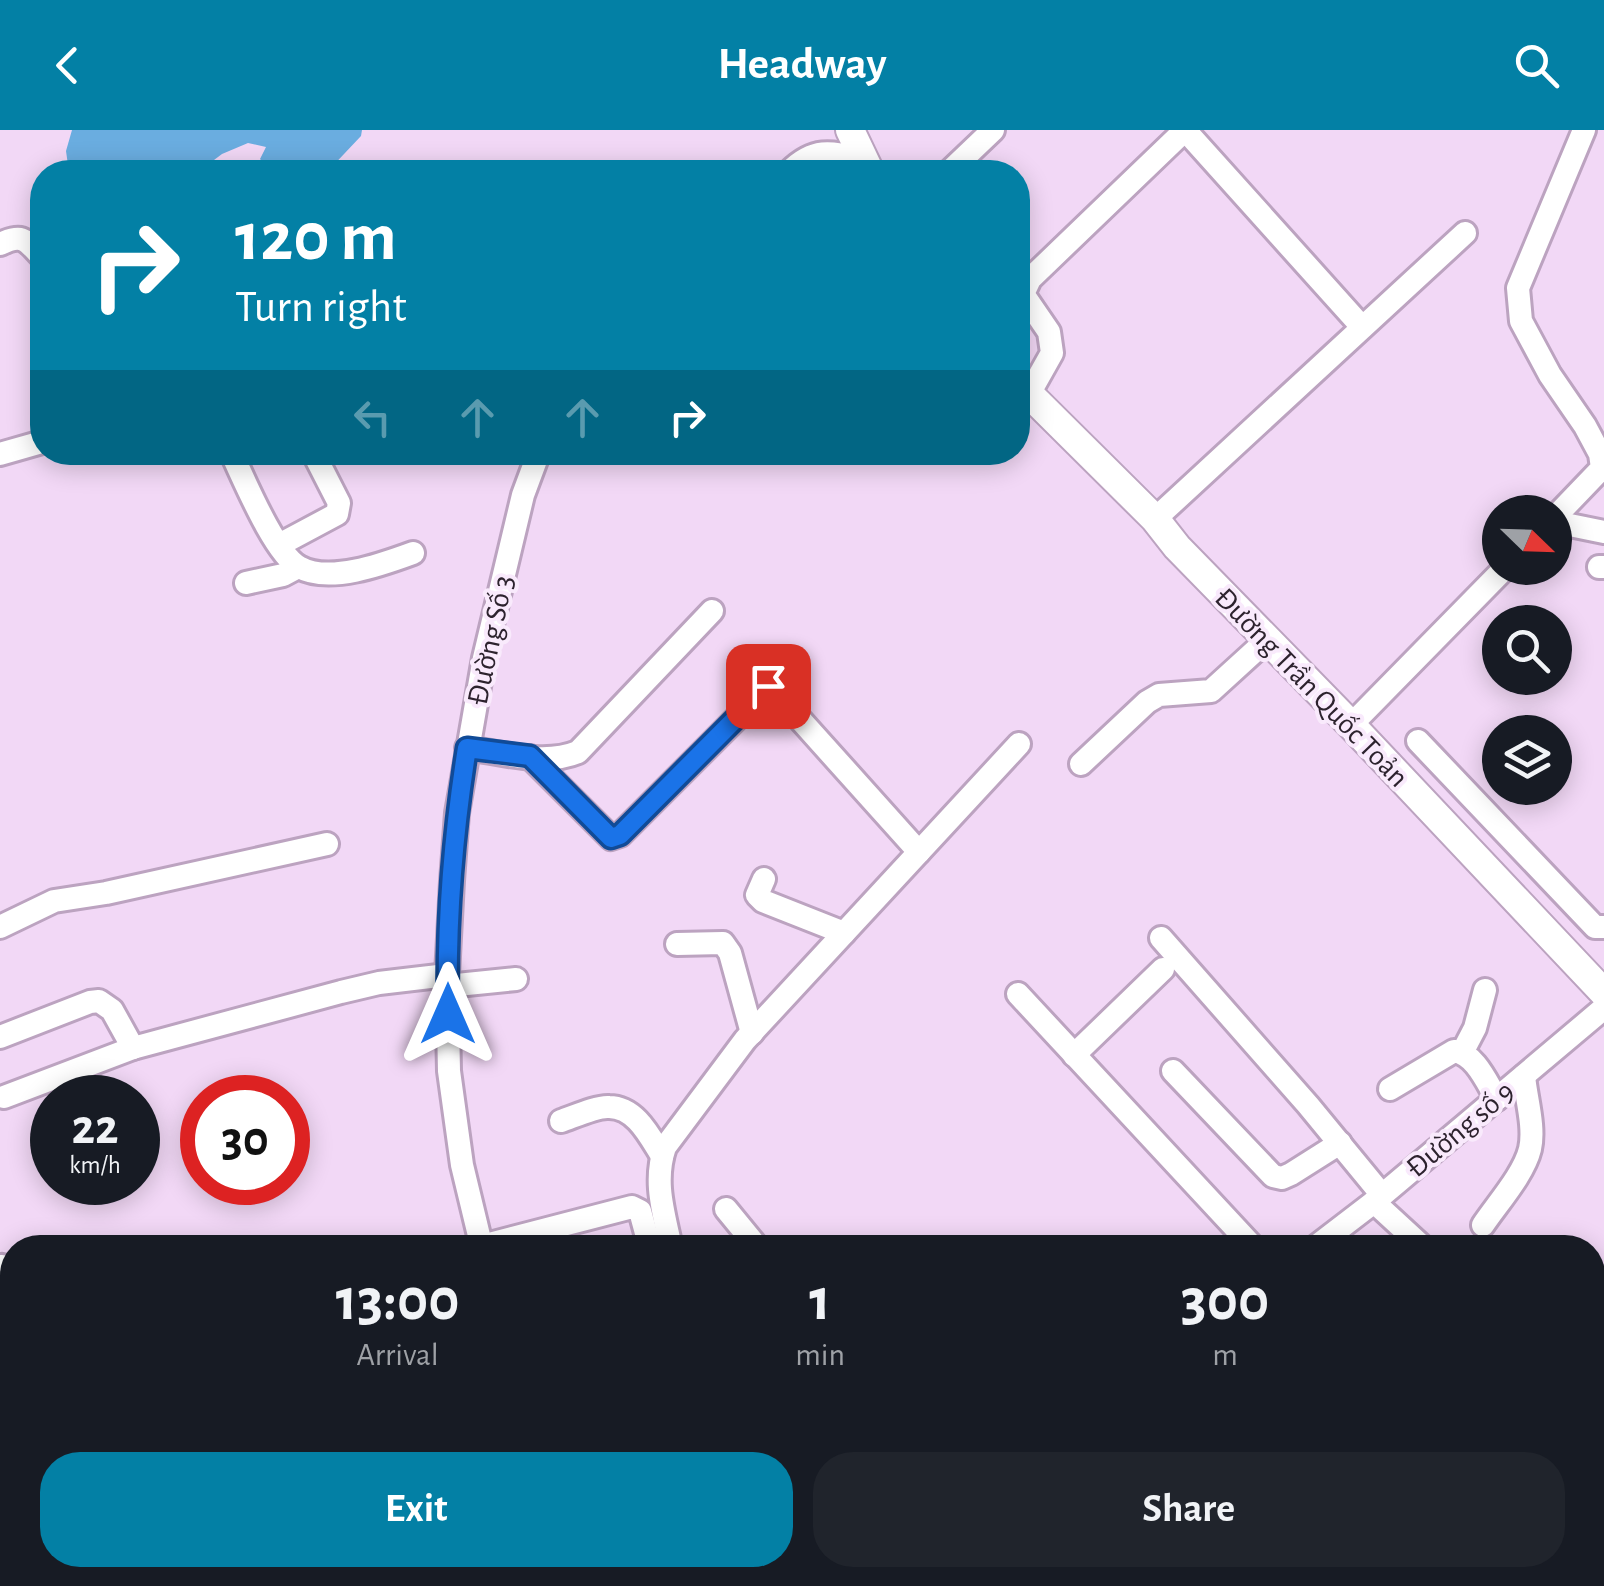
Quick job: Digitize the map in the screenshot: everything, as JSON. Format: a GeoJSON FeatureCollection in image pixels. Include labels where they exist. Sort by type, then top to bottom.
{"type":"FeatureCollection","features":[{"type":"Feature","properties":{"kind":"main road"},"geometry":{"type":"LineString","coordinates":[[850,130],[864,160]]}},
{"type":"Feature","properties":{"kind":"main road","name":"Đường Trần Quốc Toản"},"geometry":{"type":"LineString","coordinates":[[1030,395],[1155,520],[1604,994]]}},
{"type":"Feature","properties":{"kind":"street"},"geometry":{"type":"LineString","coordinates":[[962,160],[993,130]]}},
{"type":"Feature","properties":{"kind":"street"},"geometry":{"type":"LineString","coordinates":[[1030,279],[1185,130],[1362,327]]}},
{"type":"Feature","properties":{"kind":"street"},"geometry":{"type":"LineString","coordinates":[[1572,501],[1602,468],[1600,454],[1521,321],[1518,288],[1584,130]]}},
{"type":"Feature","properties":{"kind":"street"},"geometry":{"type":"LineString","coordinates":[[804,160],[826,151],[851,160]]}},
{"type":"Feature","properties":{"kind":"street"},"geometry":{"type":"LineString","coordinates":[[1155,520],[1465,233]]}},
{"type":"Feature","properties":{"kind":"street"},"geometry":{"type":"LineString","coordinates":[[0,244],[14,237],[23,238],[30,245]]}},
{"type":"Feature","properties":{"kind":"street"},"geometry":{"type":"LineString","coordinates":[[1030,304],[1049,332],[1052,352],[1030,379]]}},
{"type":"Feature","properties":{"kind":"street"},"geometry":{"type":"LineString","coordinates":[[0,454],[30,445]]}},
{"type":"Feature","properties":{"kind":"street"},"geometry":{"type":"LineString","coordinates":[[238,465],[279,546],[298,567],[327,575],[384,564],[413,552]]}},
{"type":"Feature","properties":{"kind":"street"},"geometry":{"type":"LineString","coordinates":[[279,546],[337,514],[339,504],[320,465]]}},
{"type":"Feature","properties":{"kind":"street","name":"Đường Số 3"},"geometry":{"type":"LineString","coordinates":[[479,1235],[462,1165],[450,1071],[447,980],[457,813],[484,658],[523,495],[534,465]]}},
{"type":"Feature","properties":{"kind":"street"},"geometry":{"type":"LineString","coordinates":[[1572,524],[1604,532]]}},
{"type":"Feature","properties":{"kind":"street"},"geometry":{"type":"LineString","coordinates":[[246,583],[283,575],[298,567]]}},
{"type":"Feature","properties":{"kind":"street"},"geometry":{"type":"LineString","coordinates":[[1351,725],[1487,585]]}},
{"type":"Feature","properties":{"kind":"street"},"geometry":{"type":"LineString","coordinates":[[467,748],[564,758],[578,752],[712,611]]}},
{"type":"Feature","properties":{"kind":"street"},"geometry":{"type":"LineString","coordinates":[[1081,764],[1147,702],[1158,696],[1211,691],[1267,640]]}},
{"type":"Feature","properties":{"kind":"street"},"geometry":{"type":"LineString","coordinates":[[530,756],[611,838],[620,835],[768,686]]}},
{"type":"Feature","properties":{"kind":"street"},"geometry":{"type":"LineString","coordinates":[[798,716],[919,852]]}},
{"type":"Feature","properties":{"kind":"street"},"geometry":{"type":"LineString","coordinates":[[1418,741],[1595,926],[1604,927]]}},
{"type":"Feature","properties":{"kind":"street"},"geometry":{"type":"LineString","coordinates":[[668,1235],[658,1187],[665,1147],[752,1032],[1019,744]]}},
{"type":"Feature","properties":{"kind":"street"},"geometry":{"type":"LineString","coordinates":[[0,927],[54,900],[106,894],[327,844]]}},
{"type":"Feature","properties":{"kind":"street"},"geometry":{"type":"LineString","coordinates":[[764,879],[758,895],[764,901],[844,933]]}},
{"type":"Feature","properties":{"kind":"street"},"geometry":{"type":"LineString","coordinates":[[1161,938],[1340,1143],[1378,1198],[1412,1235]]}},
{"type":"Feature","properties":{"kind":"street"},"geometry":{"type":"LineString","coordinates":[[677,944],[722,943],[730,952],[752,1032]]}},
{"type":"Feature","properties":{"kind":"street"},"geometry":{"type":"LineString","coordinates":[[1074,1054],[1163,969]]}},
{"type":"Feature","properties":{"kind":"street"},"geometry":{"type":"LineString","coordinates":[[4,1097],[133,1048],[379,983],[516,979]]}},
{"type":"Feature","properties":{"kind":"street"},"geometry":{"type":"LineString","coordinates":[[1463,1051],[1475,1028],[1485,990]]}},
{"type":"Feature","properties":{"kind":"street"},"geometry":{"type":"LineString","coordinates":[[1018,994],[1242,1235]]}},
{"type":"Feature","properties":{"kind":"street"},"geometry":{"type":"LineString","coordinates":[[0,1037],[100,1001],[112,1010],[133,1048]]}},
{"type":"Feature","properties":{"kind":"street","name":"Đường số 9"},"geometry":{"type":"LineString","coordinates":[[1333,1235],[1604,1008]]}},
{"type":"Feature","properties":{"kind":"street"},"geometry":{"type":"LineString","coordinates":[[1390,1089],[1454,1050],[1471,1058],[1497,1098]]}},
{"type":"Feature","properties":{"kind":"street"},"geometry":{"type":"LineString","coordinates":[[1173,1071],[1273,1176],[1291,1174],[1340,1143]]}},
{"type":"Feature","properties":{"kind":"street"},"geometry":{"type":"LineString","coordinates":[[1483,1226],[1523,1166],[1530,1148],[1524,1076]]}},
{"type":"Feature","properties":{"kind":"street"},"geometry":{"type":"LineString","coordinates":[[561,1121],[609,1106],[621,1110],[641,1123],[662,1156]]}},
{"type":"Feature","properties":{"kind":"street"},"geometry":{"type":"LineString","coordinates":[[524,1235],[632,1207],[640,1211],[646,1235]]}},
{"type":"Feature","properties":{"kind":"street"},"geometry":{"type":"LineString","coordinates":[[726,1209],[747,1235]]}},
{"type":"Feature","properties":{"kind":"water"},"geometry":{"type":"Polygon","coordinates":[[[72,130],[362,130],[338,160],[261,160],[266,147],[248,143],[214,160],[67,160],[72,130]]]}},
{"type":"Feature","properties":{"kind":"route"},"geometry":{"type":"LineString","coordinates":[[448,1014],[452,881],[467,748],[530,756],[611,838],[620,835],[768,686]]}}]}
